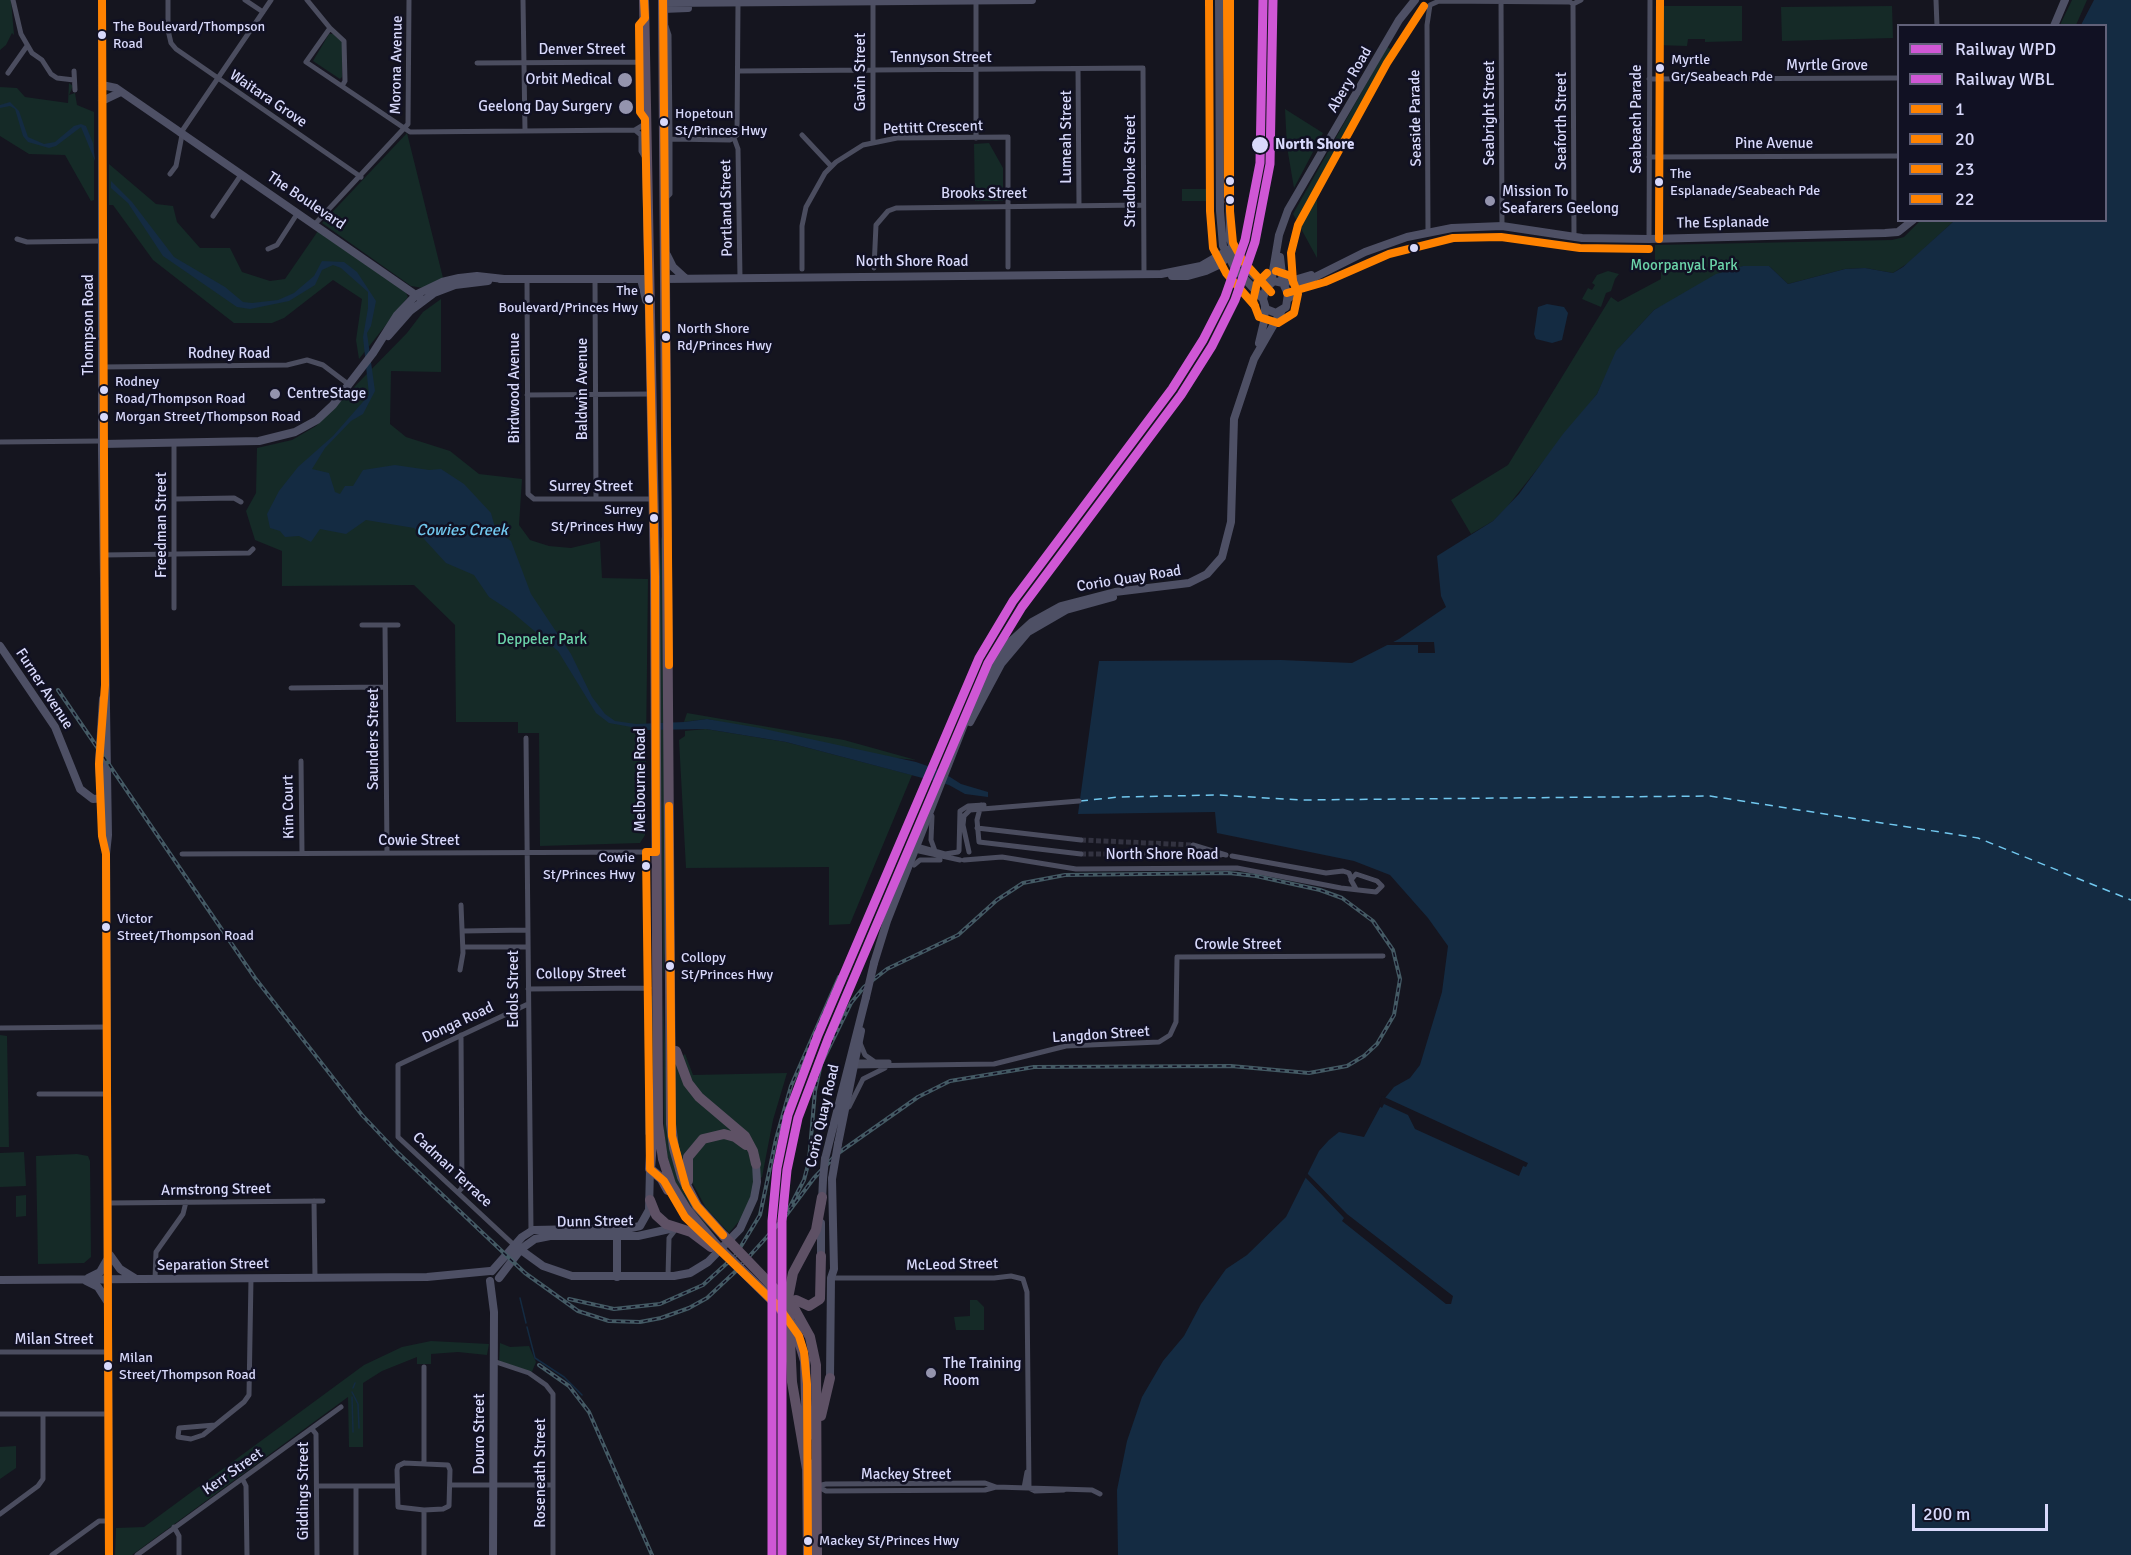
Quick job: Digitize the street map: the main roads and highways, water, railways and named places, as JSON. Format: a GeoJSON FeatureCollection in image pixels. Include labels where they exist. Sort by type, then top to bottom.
{"type":"FeatureCollection","features":[{"type":"Feature","properties":{"kind":"highway","name":"Melbourne Road"},"geometry":{"type":"LineString","coordinates":[[657,4],[645,18],[645,122],[646,279],[652,327],[655,576],[656,726],[651,852],[652,988],[659,1134],[668,1175],[681,1202],[715,1240],[760,1272],[795,1305]]}},
{"type":"Feature","properties":{"kind":"highway","name":"Melbourne Road"},"geometry":{"type":"LineString","coordinates":[[657,4],[663,201],[668,526],[670,1012],[674,1148],[682,1177],[715,1240]]}},
{"type":"Feature","properties":{"kind":"highway"},"geometry":{"type":"LineString","coordinates":[[646,279],[664,279]]}},
{"type":"Feature","properties":{"kind":"highway"},"geometry":{"type":"LineString","coordinates":[[655,576],[659,559],[660,534],[668,526]]}},
{"type":"Feature","properties":{"kind":"highway","name":"Collopy Street"},"geometry":{"type":"LineString","coordinates":[[652,988],[670,987]]}},
{"type":"Feature","properties":{"kind":"highway"},"geometry":{"type":"LineString","coordinates":[[670,1012],[676,1056],[684,1077],[695,1093],[745,1136],[753,1151],[756,1164]]}},
{"type":"Feature","properties":{"kind":"highway"},"geometry":{"type":"LineString","coordinates":[[657,1093],[650,1169],[662,1179],[685,1217],[715,1240],[784,1313],[795,1328],[805,1361],[807,1469]]}},
{"type":"Feature","properties":{"kind":"highway"},"geometry":{"type":"LineString","coordinates":[[697,1206],[688,1182],[686,1167],[690,1152],[699,1142],[713,1135],[735,1137],[748,1148],[756,1164]]}},
{"type":"Feature","properties":{"kind":"highway"},"geometry":{"type":"LineString","coordinates":[[817,1555],[812,1486],[792,1382],[788,1310],[791,1280],[816,1230],[822,1197]]}},
{"type":"Feature","properties":{"kind":"highway"},"geometry":{"type":"LineString","coordinates":[[650,1200],[660,1220],[676,1228],[715,1240]]}},
{"type":"Feature","properties":{"kind":"highway"},"geometry":{"type":"LineString","coordinates":[[805,1253],[813,1245],[821,1244]]}},
{"type":"Feature","properties":{"kind":"highway"},"geometry":{"type":"LineString","coordinates":[[795,1305],[809,1306],[820,1299],[821,1256]]}},
{"type":"Feature","properties":{"kind":"highway"},"geometry":{"type":"LineString","coordinates":[[795,1305],[807,1328],[815,1355],[817,1437]]}},
{"type":"Feature","properties":{"kind":"highway"},"geometry":{"type":"LineString","coordinates":[[808,1555],[817,1437],[830,1378]]}},
{"type":"Feature","properties":{"kind":"main road","name":"Thompson Road"},"geometry":{"type":"LineString","coordinates":[[102,0],[102,443],[105,685],[101,713],[102,797],[106,854],[109,1555]]}},
{"type":"Feature","properties":{"kind":"main road"},"geometry":{"type":"LineString","coordinates":[[657,4],[1032,0]]}},
{"type":"Feature","properties":{"kind":"main road"},"geometry":{"type":"LineString","coordinates":[[1219,0],[1220,212],[1226,255],[1273,313],[1281,312],[1288,299],[1284,283],[1271,283],[1253,276],[1232,248],[1228,212],[1227,0]]}},
{"type":"Feature","properties":{"kind":"main road","name":"Abery Road"},"geometry":{"type":"LineString","coordinates":[[1271,283],[1282,225],[1399,20],[1415,0]]}},
{"type":"Feature","properties":{"kind":"main road"},"geometry":{"type":"LineString","coordinates":[[2055,24],[2064,0]]}},
{"type":"Feature","properties":{"kind":"main road"},"geometry":{"type":"LineString","coordinates":[[102,69],[118,90],[102,101]]}},
{"type":"Feature","properties":{"kind":"main road","name":"The Boulevard"},"geometry":{"type":"LineString","coordinates":[[102,85],[118,90],[420,297]]}},
{"type":"Feature","properties":{"kind":"main road","name":"Abery Road"},"geometry":{"type":"LineString","coordinates":[[1284,283],[1279,263],[1283,233],[1311,175]]}},
{"type":"Feature","properties":{"kind":"main road","name":"The Esplanade"},"geometry":{"type":"LineString","coordinates":[[1284,283],[1321,272],[1386,244],[1428,232],[1467,227],[1502,226],[1574,237],[1649,239],[1885,233],[1898,232],[1910,222]]}},
{"type":"Feature","properties":{"kind":"main road"},"geometry":{"type":"LineString","coordinates":[[663,245],[672,267],[687,278]]}},
{"type":"Feature","properties":{"kind":"main road"},"geometry":{"type":"LineString","coordinates":[[1226,255],[1232,248]]}},
{"type":"Feature","properties":{"kind":"main road","name":"North Shore Road"},"geometry":{"type":"LineString","coordinates":[[664,279],[1144,274],[1176,277],[1198,273],[1221,264],[1226,255]]}},
{"type":"Feature","properties":{"kind":"main road","name":"The Esplanade"},"geometry":{"type":"LineString","coordinates":[[1288,299],[1298,286],[1321,272]]}},
{"type":"Feature","properties":{"kind":"main road"},"geometry":{"type":"LineString","coordinates":[[102,443],[259,441],[285,436],[320,417],[420,297],[457,285],[504,279],[646,279]]}},
{"type":"Feature","properties":{"kind":"main road"},"geometry":{"type":"LineString","coordinates":[[1264,303],[1264,292],[1271,283]]}},
{"type":"Feature","properties":{"kind":"main road","name":"Corio Quay Road"},"geometry":{"type":"LineString","coordinates":[[830,1378],[831,1278],[834,1269],[832,1179],[866,997],[878,951],[972,704],[987,675],[1009,643],[1037,622],[1092,602],[1131,594],[1181,589],[1206,579],[1222,563],[1230,548],[1234,521],[1234,419],[1264,322],[1264,303]]}},
{"type":"Feature","properties":{"kind":"main road","name":"Corio Quay Road"},"geometry":{"type":"LineString","coordinates":[[1254,359],[1281,312]]}},
{"type":"Feature","properties":{"kind":"main road","name":"Furner Avenue"},"geometry":{"type":"LineString","coordinates":[[0,646],[55,727],[75,782],[102,797]]}},
{"type":"Feature","properties":{"kind":"main road","name":"Corio Quay Road"},"geometry":{"type":"LineString","coordinates":[[878,951],[914,865],[917,848],[932,816],[940,789]]}},
{"type":"Feature","properties":{"kind":"main road","name":"Corio Quay Road"},"geometry":{"type":"LineString","coordinates":[[831,1278],[824,1269],[821,1256],[825,1159],[860,1043],[866,997]]}},
{"type":"Feature","properties":{"kind":"main road"},"geometry":{"type":"LineString","coordinates":[[517,1248],[543,1266],[572,1276],[668,1276],[697,1269],[736,1235],[754,1198],[757,1182],[756,1164]]}},
{"type":"Feature","properties":{"kind":"main road"},"geometry":{"type":"LineString","coordinates":[[650,1169],[650,1200]]}},
{"type":"Feature","properties":{"kind":"main road","name":"Dunn Street"},"geometry":{"type":"LineString","coordinates":[[617,1232],[640,1226],[648,1214],[650,1200]]}},
{"type":"Feature","properties":{"kind":"main road","name":"Dunn Street"},"geometry":{"type":"LineString","coordinates":[[517,1248],[533,1235],[617,1232],[642,1235],[676,1228]]}},
{"type":"Feature","properties":{"kind":"main road"},"geometry":{"type":"LineString","coordinates":[[617,1232],[617,1276]]}},
{"type":"Feature","properties":{"kind":"main road"},"geometry":{"type":"LineString","coordinates":[[821,1244],[833,1243]]}},
{"type":"Feature","properties":{"kind":"main road"},"geometry":{"type":"LineString","coordinates":[[491,1271],[517,1248]]}},
{"type":"Feature","properties":{"kind":"main road"},"geometry":{"type":"LineString","coordinates":[[494,1280],[517,1248]]}},
{"type":"Feature","properties":{"kind":"main road"},"geometry":{"type":"LineString","coordinates":[[82,1280],[98,1273],[108,1253],[119,1269],[137,1279]]}},
{"type":"Feature","properties":{"kind":"main road","name":"Separation Street"},"geometry":{"type":"LineString","coordinates":[[0,1280],[427,1277],[479,1275],[491,1271]]}},
{"type":"Feature","properties":{"kind":"main road","name":"Douro Street"},"geometry":{"type":"LineString","coordinates":[[491,1271],[494,1280],[493,1555]]}},
{"type":"Feature","properties":{"kind":"main road","name":"Separation Street"},"geometry":{"type":"LineString","coordinates":[[427,1277],[494,1280]]}},
{"type":"Feature","properties":{"kind":"main road"},"geometry":{"type":"LineString","coordinates":[[82,1280],[99,1288],[108,1302]]}},
{"type":"Feature","properties":{"kind":"water"},"geometry":{"type":"Polygon","coordinates":[[[2094,0],[2131,0],[2131,1555],[1118,1555],[1117,1490],[1127,1441],[1142,1397],[1163,1361],[1184,1336],[1201,1304],[1226,1269],[1247,1255],[1286,1217],[1319,1151],[1339,1132],[1364,1137],[1385,1098],[1394,1087],[1410,1078],[1420,1065],[1442,992],[1448,946],[1428,918],[1390,875],[1354,861],[1217,833],[1215,812],[1078,814],[1099,661],[1281,660],[1352,663],[1399,639],[1446,607],[1441,596],[1437,556],[1493,521],[1519,494],[1563,434],[1597,394],[1616,351],[1654,310],[1716,274],[1743,266],[1769,266],[1788,284],[1845,269],[1865,268],[1893,273],[1903,267],[1953,222],[2107,222],[2107,24],[2082,24],[2094,0]]]}},
{"type":"Feature","properties":{"kind":"water"},"geometry":{"type":"Polygon","coordinates":[[[10,102],[19,111],[28,137],[44,144],[55,142],[74,126],[81,124],[86,126],[93,143],[95,161],[81,127],[56,146],[49,148],[28,142],[23,136],[15,109],[10,106],[0,108],[0,105],[10,102]]]}},
{"type":"Feature","properties":{"kind":"water","name":"Cowies Creek"},"geometry":{"type":"Polygon","coordinates":[[[111,181],[132,202],[174,257],[225,287],[243,302],[278,300],[294,293],[314,276],[322,261],[344,262],[357,272],[376,301],[371,326],[367,333],[375,391],[363,414],[351,421],[325,448],[312,469],[329,473],[335,492],[340,494],[345,486],[353,486],[363,470],[395,465],[429,470],[441,469],[464,484],[491,513],[496,531],[511,541],[531,594],[571,654],[592,697],[605,714],[615,721],[636,724],[707,719],[760,728],[916,762],[939,770],[961,784],[988,792],[988,797],[965,794],[949,785],[786,742],[706,729],[648,730],[609,723],[596,713],[558,651],[512,612],[489,597],[474,575],[446,563],[414,528],[366,520],[346,534],[320,529],[311,542],[299,536],[285,537],[280,531],[270,528],[267,514],[279,491],[298,467],[333,436],[369,395],[363,337],[368,292],[341,268],[333,265],[322,270],[315,285],[289,301],[250,309],[237,307],[163,256],[128,203],[111,188],[111,181]]]}},
{"type":"Feature","properties":{"kind":"water"},"geometry":{"type":"Polygon","coordinates":[[[1547,304],[1564,307],[1568,313],[1562,340],[1552,343],[1536,339],[1534,334],[1538,307],[1547,304]]]}},
{"type":"Feature","properties":{"kind":"waterway"},"geometry":{"type":"LineString","coordinates":[[520,1298],[526,1323]]}},
{"type":"Feature","properties":{"kind":"waterway"},"geometry":{"type":"LineString","coordinates":[[527,1327],[535,1358],[564,1377],[582,1395]]}},
{"type":"Feature","properties":{"kind":"waterway"},"geometry":{"type":"LineString","coordinates":[[353,1388],[355,1383]]}},
{"type":"Feature","properties":{"kind":"waterway"},"geometry":{"type":"LineString","coordinates":[[352,1392],[358,1404],[359,1428]]}},
{"type":"Feature","properties":{"kind":"waterway"},"geometry":{"type":"LineString","coordinates":[[352,1397],[353,1432]]}},
{"type":"Feature","properties":{"kind":"tunnel"},"geometry":{"type":"LineString","coordinates":[[1081,840],[1193,845]]}},
{"type":"Feature","properties":{"kind":"tunnel"},"geometry":{"type":"LineString","coordinates":[[1081,854],[1194,854]]}},
{"type":"Feature","properties":{"kind":"railway"},"geometry":{"type":"LineString","coordinates":[[58,690],[255,978],[362,1115],[396,1151],[525,1273],[578,1311],[609,1321],[640,1322],[661,1318],[689,1308],[707,1298],[736,1271],[784,1218],[814,1178],[837,1154],[918,1097],[950,1081],[1034,1067],[1231,1066],[1309,1073],[1347,1066],[1364,1056],[1377,1044],[1394,1015],[1400,979],[1393,950],[1373,921],[1342,898],[1320,890],[1256,876],[1229,873],[1065,875],[1023,883],[997,900],[958,935],[887,969],[864,987],[851,1003],[821,1064],[815,1091],[809,1161],[804,1180],[784,1218]]}},
{"type":"Feature","properties":{"kind":"railway"},"geometry":{"type":"LineString","coordinates":[[569,1299],[614,1309],[660,1304],[703,1285],[735,1256],[760,1215],[776,1139],[791,1086],[839,977]]}},
{"type":"Feature","properties":{"kind":"railway"},"geometry":{"type":"LineString","coordinates":[[539,1365],[569,1386],[589,1412],[652,1555]]}},
{"type":"Feature","properties":{"kind":"rail line","name":"WPD"},"geometry":{"type":"LineString","coordinates":[[772,1555],[772,1221],[777,1168],[788,1115],[818,1035],[979,658],[1013,601],[1172,389],[1203,340],[1225,297],[1245,240],[1260,163],[1263,0]]}},
{"type":"Feature","properties":{"kind":"rail line","name":"WBL"},"geometry":{"type":"LineString","coordinates":[[782,1555],[782,1221],[787,1170],[798,1118],[828,1039],[988,663],[1022,607],[1181,395],[1212,346],[1235,300],[1255,242],[1270,164],[1273,0]]}},
{"type":"Feature","properties":{"kind":"place","name":"The Boulevard/Thompson Road"},"geometry":{"type":"Point","coordinates":[102,35]}},
{"type":"Feature","properties":{"kind":"place","name":"Myrtle Gr/Seabeach Pde"},"geometry":{"type":"Point","coordinates":[1660,68]}},
{"type":"Feature","properties":{"kind":"place","name":"Orbit Medical"},"geometry":{"type":"Point","coordinates":[625,80]}},
{"type":"Feature","properties":{"kind":"place","name":"Geelong Day Surgery"},"geometry":{"type":"Point","coordinates":[626,107]}},
{"type":"Feature","properties":{"kind":"place","name":"Hopetoun St/Princes Hwy"},"geometry":{"type":"Point","coordinates":[664,122]}},
{"type":"Feature","properties":{"kind":"place","name":"North Shore"},"geometry":{"type":"Point","coordinates":[1260,145]}},
{"type":"Feature","properties":{"kind":"place","name":"The Esplanade/Seabeach Pde"},"geometry":{"type":"Point","coordinates":[1659,182]}},
{"type":"Feature","properties":{"kind":"place","name":"Mission To Seafarers Geelong"},"geometry":{"type":"Point","coordinates":[1490,201]}},
{"type":"Feature","properties":{"kind":"place","name":"The Boulevard/Princes Hwy"},"geometry":{"type":"Point","coordinates":[649,299]}},
{"type":"Feature","properties":{"kind":"place","name":"North Shore Rd/Princes Hwy"},"geometry":{"type":"Point","coordinates":[666,337]}},
{"type":"Feature","properties":{"kind":"place","name":"Rodney Road/Thompson Road"},"geometry":{"type":"Point","coordinates":[104,390]}},
{"type":"Feature","properties":{"kind":"place","name":"CentreStage"},"geometry":{"type":"Point","coordinates":[275,394]}},
{"type":"Feature","properties":{"kind":"place","name":"Morgan Street/Thompson Road"},"geometry":{"type":"Point","coordinates":[104,417]}},
{"type":"Feature","properties":{"kind":"place","name":"Surrey St/Princes Hwy"},"geometry":{"type":"Point","coordinates":[654,518]}},
{"type":"Feature","properties":{"kind":"place","name":"Cowie St/Princes Hwy"},"geometry":{"type":"Point","coordinates":[646,866]}},
{"type":"Feature","properties":{"kind":"place","name":"Victor Street/Thompson Road"},"geometry":{"type":"Point","coordinates":[106,927]}},
{"type":"Feature","properties":{"kind":"place","name":"Collopy St/Princes Hwy"},"geometry":{"type":"Point","coordinates":[670,966]}},
{"type":"Feature","properties":{"kind":"place","name":"Milan Street/Thompson Road"},"geometry":{"type":"Point","coordinates":[108,1366]}},
{"type":"Feature","properties":{"kind":"place","name":"The Training Room"},"geometry":{"type":"Point","coordinates":[931,1373]}},
{"type":"Feature","properties":{"kind":"place","name":"Mackey St/Princes Hwy"},"geometry":{"type":"Point","coordinates":[808,1541]}},
{"type":"Feature","properties":{"kind":"park label","name":"Moorpanyal Park"},"geometry":{"type":"Point","coordinates":[1684,266]}},
{"type":"Feature","properties":{"kind":"park label","name":"Deppeler Park"},"geometry":{"type":"Point","coordinates":[542,640]}}]}
